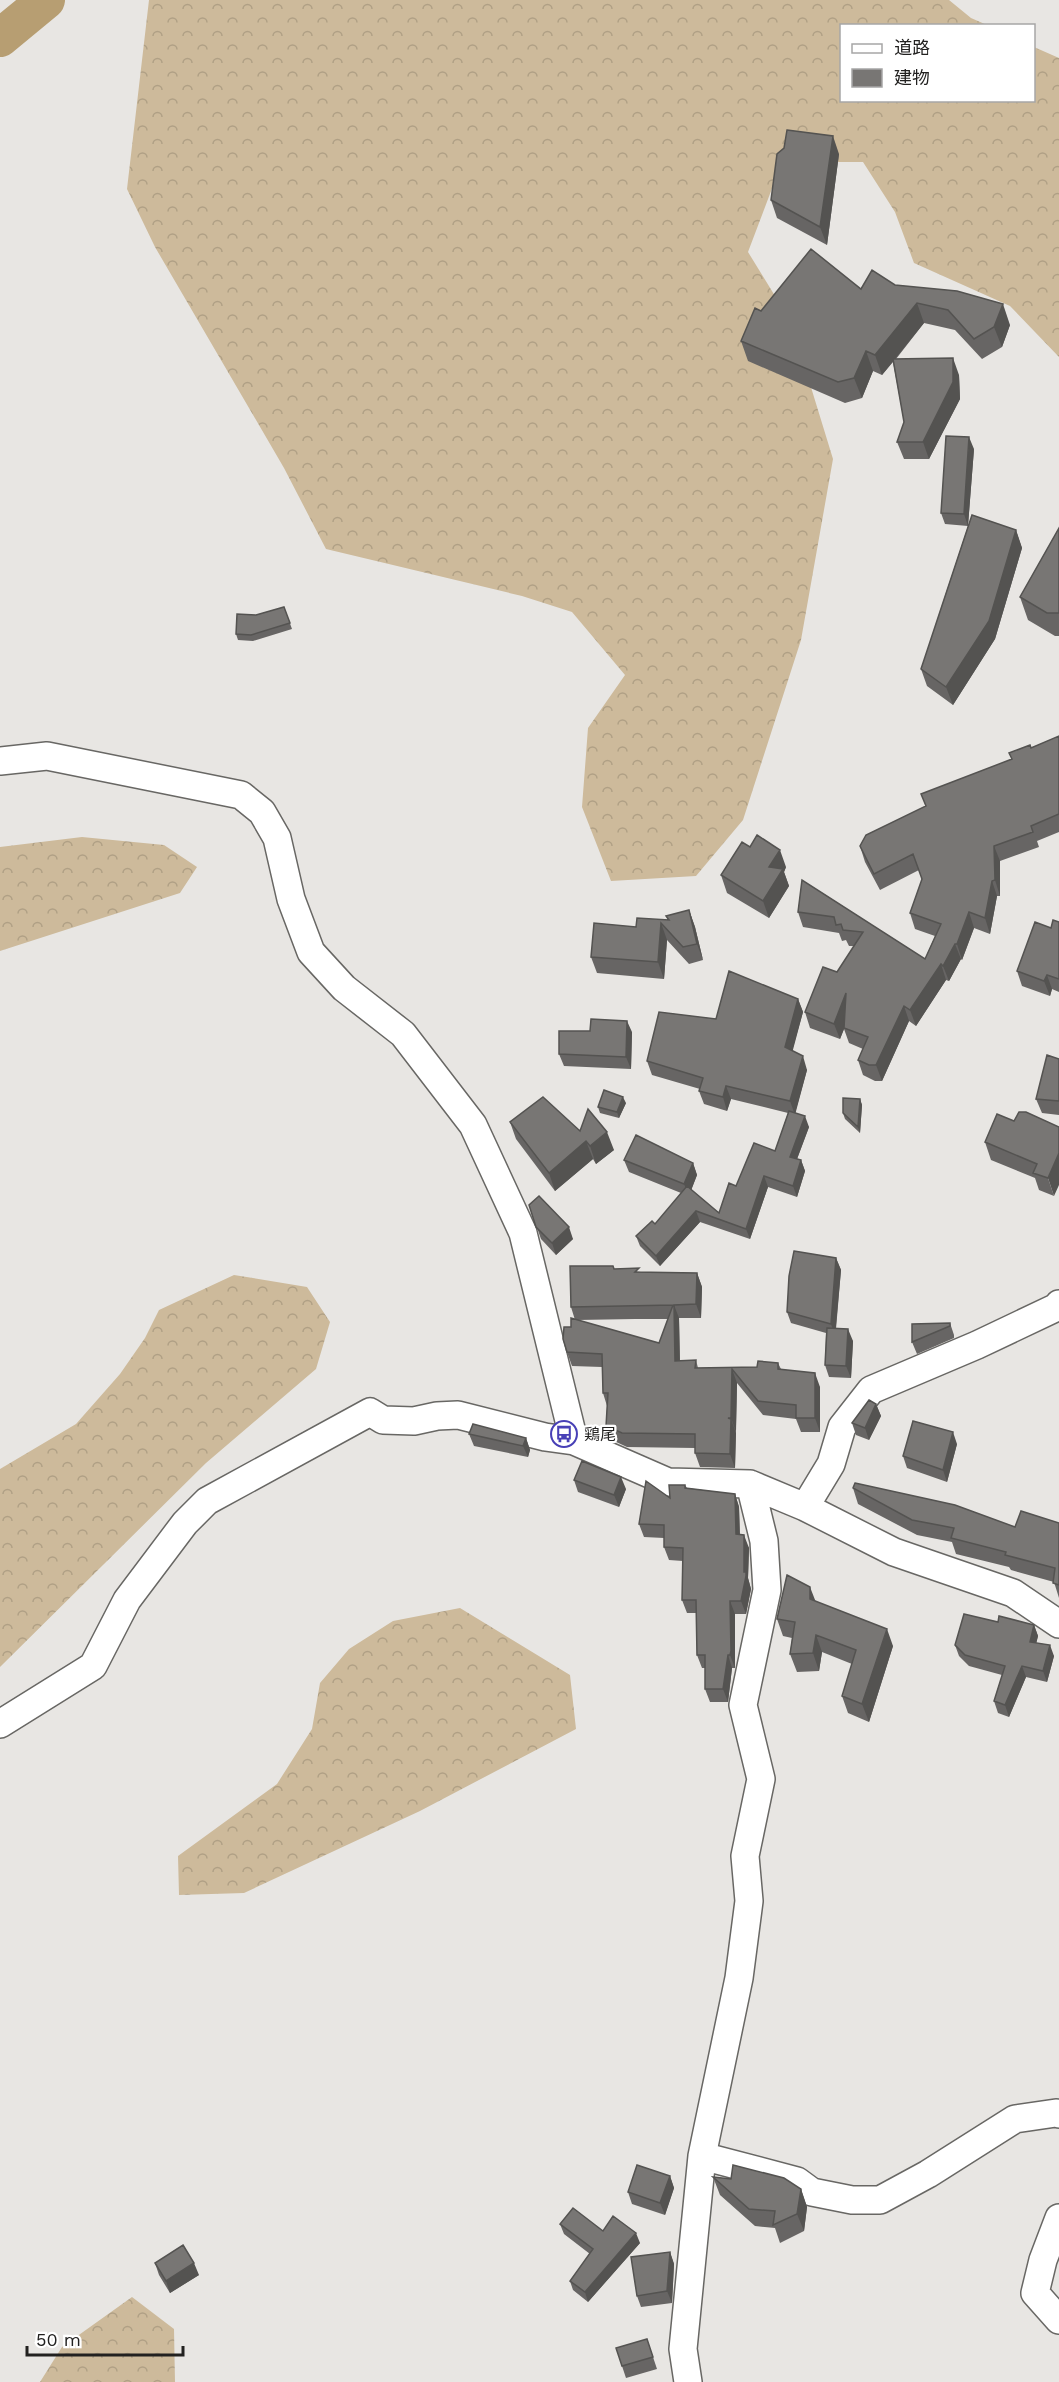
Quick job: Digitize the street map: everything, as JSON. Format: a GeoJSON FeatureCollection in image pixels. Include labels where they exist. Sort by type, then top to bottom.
{"type":"FeatureCollection","features":[{"type":"Feature","properties":{"kind":"street"},"geometry":{"type":"LineString","coordinates":[[0,761],[47,756],[241,795],[262,812],[277,838],[291,899],[311,952],[344,988],[402,1034],[473,1125],[523,1233],[574,1441]]}},
{"type":"Feature","properties":{"kind":"street"},"geometry":{"type":"LineString","coordinates":[[805,1507],[831,1464],[842,1427],[871,1390],[977,1345],[1057,1308],[1059,1304]]}},
{"type":"Feature","properties":{"kind":"street"},"geometry":{"type":"LineString","coordinates":[[0,1724],[93,1666],[127,1600],[184,1523],[207,1501],[370,1412],[383,1420],[414,1421],[437,1416],[458,1415],[545,1437],[574,1441],[668,1482],[750,1484],[805,1507],[894,1552],[1013,1593],[1059,1624]]}},
{"type":"Feature","properties":{"kind":"street"},"geometry":{"type":"LineString","coordinates":[[688,2382],[683,2349],[702,2156],[739,1977],[749,1901],[745,1856],[761,1779],[743,1705],[767,1590],[764,1541],[750,1484]]}},
{"type":"Feature","properties":{"kind":"street"},"geometry":{"type":"LineString","coordinates":[[702,2156],[797,2181],[812,2192],[852,2200],[880,2200],[928,2174],[1015,2119],[1059,2114]]}},
{"type":"Feature","properties":{"kind":"street"},"geometry":{"type":"LineString","coordinates":[[1059,2218],[1043,2259],[1035,2293],[1059,2320]]}},
{"type":"Feature","properties":{"kind":"green space"},"geometry":{"type":"Polygon","coordinates":[[[149,0],[949,0],[971,18],[985,24],[840,24],[840,102],[1035,102],[1035,47],[1059,58],[1059,357],[1010,306],[914,263],[895,212],[863,162],[782,162],[748,252],[791,322],[833,459],[801,640],[743,820],[696,876],[611,881],[582,807],[588,728],[625,675],[572,612],[522,596],[326,549],[284,468],[155,247],[127,189],[149,0]]]}},
{"type":"Feature","properties":{"kind":"green space"},"geometry":{"type":"Polygon","coordinates":[[[82,837],[164,845],[197,867],[180,893],[0,951],[0,847],[82,837]]]}},
{"type":"Feature","properties":{"kind":"green space"},"geometry":{"type":"Polygon","coordinates":[[[234,1275],[307,1287],[330,1322],[316,1369],[206,1463],[0,1667],[0,1469],[76,1424],[120,1374],[145,1338],[159,1310],[234,1275]]]}},
{"type":"Feature","properties":{"kind":"green space"},"geometry":{"type":"Polygon","coordinates":[[[460,1608],[570,1675],[576,1729],[420,1811],[244,1893],[179,1895],[178,1856],[277,1784],[312,1729],[320,1683],[349,1649],[393,1621],[460,1608]]]}},
{"type":"Feature","properties":{"kind":"green space"},"geometry":{"type":"Polygon","coordinates":[[[132,2297],[174,2329],[175,2382],[40,2382],[62,2347],[132,2297]]]}},
{"type":"Feature","properties":{"kind":"building"},"geometry":{"type":"Polygon","coordinates":[[[787,130],[833,136],[820,227],[771,200],[777,154],[784,148],[787,130]]]}},
{"type":"Feature","properties":{"kind":"building"},"geometry":{"type":"Polygon","coordinates":[[[811,249],[861,289],[872,270],[895,285],[957,291],[1003,304],[994,327],[974,339],[948,310],[917,303],[875,355],[866,351],[854,378],[838,382],[741,341],[755,308],[761,311],[811,249]]]}},
{"type":"Feature","properties":{"kind":"building"},"geometry":{"type":"Polygon","coordinates":[[[953,358],[953,382],[923,442],[897,442],[904,422],[893,359],[953,358]]]}},
{"type":"Feature","properties":{"kind":"building"},"geometry":{"type":"Polygon","coordinates":[[[946,436],[969,437],[964,514],[941,513],[946,436]]]}},
{"type":"Feature","properties":{"kind":"building"},"geometry":{"type":"Polygon","coordinates":[[[972,515],[1016,530],[989,621],[946,687],[921,669],[972,515]]]}},
{"type":"Feature","properties":{"kind":"building"},"geometry":{"type":"Polygon","coordinates":[[[1059,528],[1059,613],[1047,613],[1020,597],[1059,528]]]}},
{"type":"Feature","properties":{"kind":"building"},"geometry":{"type":"Polygon","coordinates":[[[284,607],[290,623],[251,635],[236,634],[237,614],[256,615],[284,607]]]}},
{"type":"Feature","properties":{"kind":"building"},"geometry":{"type":"Polygon","coordinates":[[[1059,736],[1059,814],[1031,826],[1033,832],[994,846],[995,880],[992,881],[985,918],[969,912],[957,944],[943,966],[941,964],[910,1010],[904,1006],[876,1065],[869,1065],[858,1060],[868,1037],[844,1028],[846,993],[834,1024],[805,1012],[823,967],[837,972],[863,932],[843,930],[841,924],[836,925],[834,917],[798,912],[802,880],[925,959],[941,924],[910,913],[922,879],[913,854],[874,874],[860,846],[866,835],[926,806],[921,794],[1012,759],[1009,753],[1030,745],[1031,748],[1059,736]]]}},
{"type":"Feature","properties":{"kind":"building"},"geometry":{"type":"Polygon","coordinates":[[[757,835],[780,850],[769,867],[783,869],[763,901],[721,875],[742,842],[750,847],[757,835]]]}},
{"type":"Feature","properties":{"kind":"building"},"geometry":{"type":"Polygon","coordinates":[[[689,910],[697,944],[683,947],[661,923],[658,962],[591,957],[594,923],[636,927],[637,918],[669,920],[666,916],[689,910]]]}},
{"type":"Feature","properties":{"kind":"building"},"geometry":{"type":"Polygon","coordinates":[[[1053,920],[1059,922],[1059,979],[1047,975],[1044,981],[1017,971],[1035,922],[1051,928],[1053,920]]]}},
{"type":"Feature","properties":{"kind":"building"},"geometry":{"type":"Polygon","coordinates":[[[729,971],[798,999],[785,1047],[803,1056],[790,1101],[726,1086],[723,1097],[699,1091],[703,1078],[647,1061],[659,1012],[716,1019],[729,971]]]}},
{"type":"Feature","properties":{"kind":"building"},"geometry":{"type":"Polygon","coordinates":[[[591,1019],[627,1021],[626,1057],[559,1054],[559,1031],[590,1031],[591,1019]]]}},
{"type":"Feature","properties":{"kind":"building"},"geometry":{"type":"Polygon","coordinates":[[[1047,1055],[1059,1059],[1059,1101],[1036,1099],[1047,1055]]]}},
{"type":"Feature","properties":{"kind":"building"},"geometry":{"type":"Polygon","coordinates":[[[604,1090],[623,1097],[617,1112],[598,1107],[604,1090]]]}},
{"type":"Feature","properties":{"kind":"building"},"geometry":{"type":"Polygon","coordinates":[[[543,1097],[580,1131],[588,1109],[607,1132],[590,1146],[586,1141],[549,1173],[510,1122],[543,1097]]]}},
{"type":"Feature","properties":{"kind":"building"},"geometry":{"type":"Polygon","coordinates":[[[843,1098],[860,1099],[858,1127],[843,1113],[843,1098]]]}},
{"type":"Feature","properties":{"kind":"building"},"geometry":{"type":"Polygon","coordinates":[[[789,1111],[805,1116],[790,1157],[801,1160],[793,1186],[764,1176],[746,1229],[696,1211],[656,1256],[636,1236],[652,1221],[655,1224],[687,1186],[719,1213],[729,1183],[736,1186],[754,1143],[775,1151],[789,1111]]]}},
{"type":"Feature","properties":{"kind":"building"},"geometry":{"type":"Polygon","coordinates":[[[1019,1112],[1026,1112],[1059,1127],[1059,1153],[1048,1178],[1033,1173],[1037,1164],[985,1142],[997,1114],[1014,1121],[1019,1112]]]}},
{"type":"Feature","properties":{"kind":"building"},"geometry":{"type":"Polygon","coordinates":[[[636,1135],[693,1163],[684,1184],[624,1160],[636,1135]]]}},
{"type":"Feature","properties":{"kind":"building"},"geometry":{"type":"Polygon","coordinates":[[[539,1196],[569,1227],[552,1243],[536,1227],[529,1205],[539,1196]]]}},
{"type":"Feature","properties":{"kind":"building"},"geometry":{"type":"Polygon","coordinates":[[[794,1251],[836,1258],[831,1324],[787,1312],[789,1276],[794,1251]]]}},
{"type":"Feature","properties":{"kind":"building"},"geometry":{"type":"Polygon","coordinates":[[[570,1266],[639,1268],[635,1272],[697,1273],[696,1304],[674,1305],[675,1361],[696,1360],[695,1368],[757,1367],[758,1361],[778,1363],[778,1369],[815,1373],[815,1418],[796,1418],[796,1405],[758,1401],[732,1369],[731,1418],[728,1418],[731,1419],[730,1454],[695,1453],[695,1434],[622,1433],[606,1426],[608,1393],[603,1393],[602,1354],[567,1352],[563,1339],[564,1327],[571,1327],[571,1318],[659,1343],[673,1305],[571,1307],[570,1266]]]}},
{"type":"Feature","properties":{"kind":"building"},"geometry":{"type":"Polygon","coordinates":[[[950,1323],[950,1326],[912,1342],[912,1324],[950,1323]]]}},
{"type":"Feature","properties":{"kind":"building"},"geometry":{"type":"Polygon","coordinates":[[[827,1328],[848,1329],[846,1366],[825,1365],[827,1328]]]}},
{"type":"Feature","properties":{"kind":"building"},"geometry":{"type":"Polygon","coordinates":[[[869,1400],[876,1404],[865,1428],[852,1423],[869,1400]]]}},
{"type":"Feature","properties":{"kind":"building"},"geometry":{"type":"Polygon","coordinates":[[[913,1421],[953,1432],[943,1470],[903,1456],[913,1421]]]}},
{"type":"Feature","properties":{"kind":"building"},"geometry":{"type":"Polygon","coordinates":[[[473,1424],[526,1438],[523,1446],[469,1434],[473,1424]]]}},
{"type":"Feature","properties":{"kind":"building"},"geometry":{"type":"Polygon","coordinates":[[[582,1461],[621,1477],[614,1495],[574,1480],[582,1461]]]}},
{"type":"Feature","properties":{"kind":"building"},"geometry":{"type":"Polygon","coordinates":[[[646,1481],[670,1498],[669,1485],[685,1485],[685,1488],[735,1494],[736,1534],[744,1535],[744,1572],[746,1576],[741,1601],[730,1601],[731,1651],[728,1655],[723,1689],[705,1689],[705,1655],[697,1655],[696,1600],[682,1600],[683,1548],[664,1547],[664,1525],[639,1524],[646,1481]]]}},
{"type":"Feature","properties":{"kind":"building"},"geometry":{"type":"Polygon","coordinates":[[[855,1483],[955,1505],[1015,1527],[1021,1511],[1059,1523],[1059,1585],[1053,1583],[1055,1568],[951,1538],[954,1528],[912,1520],[853,1488],[855,1483]]]}},
{"type":"Feature","properties":{"kind":"building"},"geometry":{"type":"Polygon","coordinates":[[[787,1575],[810,1587],[810,1599],[887,1629],[862,1704],[842,1696],[856,1650],[816,1635],[813,1653],[790,1654],[795,1622],[777,1619],[787,1575]]]}},
{"type":"Feature","properties":{"kind":"building"},"geometry":{"type":"Polygon","coordinates":[[[964,1614],[998,1622],[999,1616],[1034,1625],[1030,1642],[1050,1645],[1043,1671],[1022,1666],[1005,1705],[994,1701],[1005,1666],[965,1655],[955,1645],[964,1614]]]}},
{"type":"Feature","properties":{"kind":"building"},"geometry":{"type":"Polygon","coordinates":[[[637,2165],[670,2176],[660,2203],[628,2192],[637,2165]]]}},
{"type":"Feature","properties":{"kind":"building"},"geometry":{"type":"Polygon","coordinates":[[[733,2165],[784,2178],[801,2189],[797,2214],[773,2225],[775,2211],[749,2209],[713,2177],[731,2179],[733,2165]]]}},
{"type":"Feature","properties":{"kind":"building"},"geometry":{"type":"Polygon","coordinates":[[[573,2208],[603,2231],[613,2216],[636,2233],[585,2292],[570,2281],[593,2249],[560,2224],[573,2208]]]}},
{"type":"Feature","properties":{"kind":"building"},"geometry":{"type":"Polygon","coordinates":[[[183,2245],[194,2263],[166,2281],[155,2263],[183,2245]]]}},
{"type":"Feature","properties":{"kind":"building"},"geometry":{"type":"Polygon","coordinates":[[[670,2252],[667,2291],[637,2296],[631,2257],[670,2252]]]}},
{"type":"Feature","properties":{"kind":"building"},"geometry":{"type":"Polygon","coordinates":[[[647,2339],[653,2357],[622,2366],[616,2348],[647,2339]]]}},
{"type":"Feature","properties":{"kind":"waterway"},"geometry":{"type":"LineString","coordinates":[[0,38],[46,0]]}},
{"type":"Feature","properties":{"kind":"place","name":"鶏尾"},"geometry":{"type":"Point","coordinates":[564,1434]}}]}
